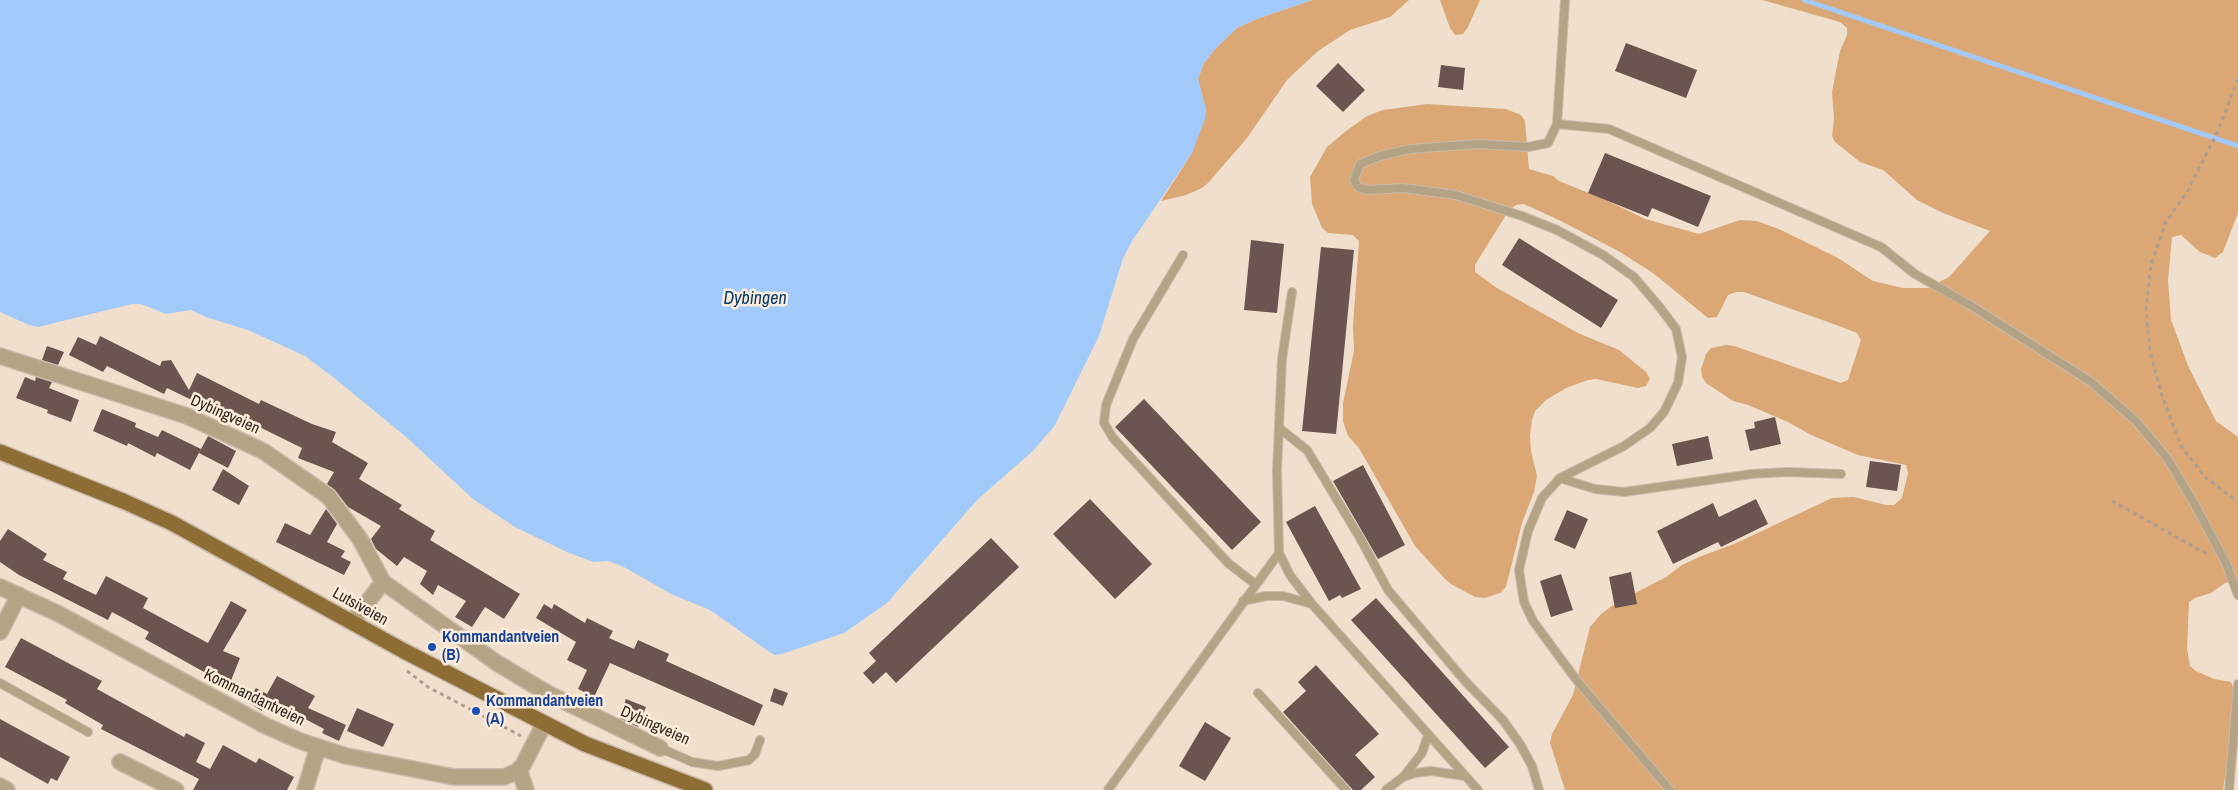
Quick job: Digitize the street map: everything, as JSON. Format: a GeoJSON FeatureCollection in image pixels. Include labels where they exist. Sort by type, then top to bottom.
{"type":"FeatureCollection","features":[{"type":"Feature","properties":{"kind":"main road","name":"Lutsiveien"},"geometry":{"type":"LineString","coordinates":[[0,452],[123,501],[172,523],[352,622],[585,744],[705,790]]}},
{"type":"Feature","properties":{"kind":"street","name":"Dybingveien"},"geometry":{"type":"LineString","coordinates":[[0,356],[187,416],[263,451],[328,496],[360,539],[383,582],[514,673],[564,702],[660,748]]}},
{"type":"Feature","properties":{"kind":"street"},"geometry":{"type":"LineString","coordinates":[[352,622],[383,582]]}},
{"type":"Feature","properties":{"kind":"street","name":"Kommandantveien"},"geometry":{"type":"LineString","coordinates":[[0,587],[19,595],[266,726],[318,746],[369,762],[454,777],[504,777],[520,769]]}},
{"type":"Feature","properties":{"kind":"street"},"geometry":{"type":"LineString","coordinates":[[0,632],[19,595]]}},
{"type":"Feature","properties":{"kind":"street"},"geometry":{"type":"LineString","coordinates":[[526,790],[520,769],[544,724]]}},
{"type":"Feature","properties":{"kind":"street"},"geometry":{"type":"LineString","coordinates":[[304,790],[318,746]]}},
{"type":"Feature","properties":{"kind":"street"},"geometry":{"type":"LineString","coordinates":[[120,762],[176,790]]}},
{"type":"Feature","properties":{"kind":"street"},"geometry":{"type":"LineString","coordinates":[[0,786],[7,790]]}},
{"type":"Feature","properties":{"kind":"lane"},"geometry":{"type":"LineString","coordinates":[[1565,0],[1558,124],[1548,144],[1528,147],[1478,144],[1410,149],[1380,156],[1360,164],[1355,172],[1354,180],[1358,187],[1367,190],[1403,188],[1456,195],[1513,213],[1557,230],[1603,255],[1634,277],[1676,329],[1682,357],[1678,384],[1664,412],[1650,428],[1624,446],[1560,478],[1542,498],[1528,531],[1519,570],[1524,602],[1533,621],[1578,682],[1670,790]]}},
{"type":"Feature","properties":{"kind":"lane"},"geometry":{"type":"LineString","coordinates":[[1558,124],[1609,129],[1880,247],[1915,274],[1970,305],[2091,382],[2136,422],[2167,458],[2226,563],[2238,595]]}},
{"type":"Feature","properties":{"kind":"lane"},"geometry":{"type":"LineString","coordinates":[[1183,254],[1133,339],[1106,405],[1104,423],[1113,438],[1228,563],[1255,584]]}},
{"type":"Feature","properties":{"kind":"lane"},"geometry":{"type":"LineString","coordinates":[[1292,292],[1282,359],[1277,471],[1278,553],[1290,575],[1312,604],[1478,790]]}},
{"type":"Feature","properties":{"kind":"lane"},"geometry":{"type":"LineString","coordinates":[[1279,428],[1307,450],[1360,538],[1388,590],[1465,681],[1503,720],[1520,744],[1532,766],[1539,790]]}},
{"type":"Feature","properties":{"kind":"lane"},"geometry":{"type":"LineString","coordinates":[[1560,478],[1595,489],[1624,492],[1752,474],[1787,472],[1841,474]]}},
{"type":"Feature","properties":{"kind":"lane"},"geometry":{"type":"LineString","coordinates":[[1108,790],[1278,553]]}},
{"type":"Feature","properties":{"kind":"lane"},"geometry":{"type":"LineString","coordinates":[[1243,601],[1274,596],[1296,599],[1312,604]]}},
{"type":"Feature","properties":{"kind":"lane"},"geometry":{"type":"LineString","coordinates":[[0,683],[88,732]]}},
{"type":"Feature","properties":{"kind":"lane"},"geometry":{"type":"LineString","coordinates":[[2229,790],[2238,684]]}},
{"type":"Feature","properties":{"kind":"lane"},"geometry":{"type":"LineString","coordinates":[[1258,693],[1346,790]]}},
{"type":"Feature","properties":{"kind":"lane"},"geometry":{"type":"LineString","coordinates":[[1386,790],[1404,777],[1422,753],[1428,735]]}},
{"type":"Feature","properties":{"kind":"lane","name":"Dybingveien"},"geometry":{"type":"LineString","coordinates":[[660,748],[692,762],[718,766],[749,760],[755,754],[760,740]]}},
{"type":"Feature","properties":{"kind":"lane"},"geometry":{"type":"LineString","coordinates":[[1404,777],[1431,771],[1465,776]]}},
{"type":"Feature","properties":{"kind":"path"},"geometry":{"type":"LineString","coordinates":[[2238,79],[2218,131],[2187,192],[2166,222],[2151,264],[2146,308],[2150,351],[2162,396],[2181,446],[2205,478],[2238,502]]}},
{"type":"Feature","properties":{"kind":"path"},"geometry":{"type":"LineString","coordinates":[[2112,501],[2226,563]]}},
{"type":"Feature","properties":{"kind":"shaded area"},"geometry":{"type":"Polygon","coordinates":[[[1312,0],[1409,0],[1390,17],[1350,30],[1318,51],[1287,80],[1247,138],[1208,183],[1202,188],[1186,195],[1161,201],[1192,153],[1206,110],[1198,79],[1204,63],[1215,49],[1237,28],[1254,20],[1312,0]]]}},
{"type":"Feature","properties":{"kind":"shaded area"},"geometry":{"type":"Polygon","coordinates":[[[1440,0],[1480,0],[1463,34],[1455,35],[1450,28],[1440,0]]]}},
{"type":"Feature","properties":{"kind":"shaded area"},"geometry":{"type":"Polygon","coordinates":[[[1762,0],[2238,0],[2238,213],[2223,252],[2215,258],[2200,252],[2181,235],[2172,237],[2168,280],[2171,320],[2189,368],[2216,421],[2238,437],[2238,581],[2225,583],[2211,593],[2189,602],[2187,649],[2190,666],[2196,671],[2214,679],[2231,682],[2234,690],[2234,719],[2223,790],[1565,790],[1550,743],[1552,734],[1573,695],[1590,627],[1601,614],[1616,603],[1666,577],[1682,565],[1734,544],[1832,498],[1854,497],[1886,505],[1894,505],[1902,498],[1908,473],[1906,465],[1858,455],[1811,435],[1788,422],[1748,405],[1733,401],[1706,383],[1702,377],[1701,369],[1706,354],[1711,348],[1726,345],[1734,346],[1841,383],[1848,380],[1861,340],[1857,333],[1744,292],[1728,295],[1717,317],[1708,318],[1653,273],[1620,252],[1524,204],[1516,205],[1509,210],[1475,265],[1475,272],[1497,288],[1578,333],[1619,350],[1646,372],[1650,379],[1646,386],[1638,388],[1596,379],[1588,380],[1566,388],[1546,400],[1535,411],[1530,436],[1531,451],[1537,476],[1534,492],[1522,523],[1506,587],[1500,593],[1485,598],[1475,597],[1444,578],[1415,546],[1359,448],[1348,436],[1343,421],[1343,403],[1354,351],[1353,326],[1359,241],[1353,235],[1328,233],[1322,228],[1312,204],[1310,177],[1327,147],[1367,116],[1383,110],[1427,104],[1506,109],[1521,115],[1525,121],[1529,169],[1553,176],[1559,181],[1606,200],[1645,219],[1699,234],[1740,220],[1757,221],[1781,230],[1838,258],[1873,281],[1903,288],[1928,288],[1949,277],[1990,231],[1943,213],[1917,200],[1883,170],[1860,162],[1835,142],[1832,136],[1834,119],[1832,92],[1840,51],[1847,35],[1847,28],[1840,22],[1762,0]]]}},
{"type":"Feature","properties":{"kind":"water","name":"Dybingen"},"geometry":{"type":"Polygon","coordinates":[[[0,0],[1312,0],[1254,20],[1237,28],[1215,49],[1204,63],[1198,79],[1206,110],[1205,119],[1192,153],[1132,241],[1123,258],[1099,336],[1055,425],[1033,451],[978,499],[887,603],[844,633],[774,655],[710,610],[671,594],[624,567],[608,561],[593,562],[567,552],[515,527],[473,499],[405,436],[305,356],[248,330],[206,317],[191,310],[166,314],[141,304],[132,304],[38,327],[0,312],[0,0]]]}},
{"type":"Feature","properties":{"kind":"building"},"geometry":{"type":"Polygon","coordinates":[[[1626,43],[1697,70],[1686,98],[1615,71],[1626,43]]]}},
{"type":"Feature","properties":{"kind":"building"},"geometry":{"type":"Polygon","coordinates":[[[1338,63],[1365,90],[1343,112],[1316,86],[1338,63]]]}},
{"type":"Feature","properties":{"kind":"building"},"geometry":{"type":"Polygon","coordinates":[[[1441,65],[1465,68],[1463,90],[1438,87],[1441,65]]]}},
{"type":"Feature","properties":{"kind":"building"},"geometry":{"type":"Polygon","coordinates":[[[1605,153],[1711,196],[1698,227],[1652,208],[1648,217],[1588,193],[1605,153]]]}},
{"type":"Feature","properties":{"kind":"building"},"geometry":{"type":"Polygon","coordinates":[[[1519,238],[1618,300],[1601,328],[1502,265],[1519,238]]]}},
{"type":"Feature","properties":{"kind":"building"},"geometry":{"type":"Polygon","coordinates":[[[1251,240],[1284,244],[1277,313],[1244,310],[1251,240]]]}},
{"type":"Feature","properties":{"kind":"building"},"geometry":{"type":"Polygon","coordinates":[[[1321,247],[1354,250],[1336,434],[1302,431],[1321,247]]]}},
{"type":"Feature","properties":{"kind":"building"},"geometry":{"type":"Polygon","coordinates":[[[100,336],[160,366],[162,361],[171,360],[189,390],[197,373],[259,404],[261,400],[312,424],[336,432],[332,442],[368,463],[359,479],[402,505],[399,509],[435,531],[430,540],[520,594],[504,619],[485,607],[472,627],[455,617],[466,601],[438,585],[433,595],[420,584],[427,571],[404,557],[397,566],[376,549],[371,539],[381,526],[348,507],[335,490],[327,484],[334,472],[298,458],[302,448],[227,411],[225,416],[167,388],[164,394],[107,366],[103,372],[69,355],[78,337],[96,345],[100,336]]]}},
{"type":"Feature","properties":{"kind":"building"},"geometry":{"type":"Polygon","coordinates":[[[47,346],[64,352],[58,365],[42,360],[47,346]]]}},
{"type":"Feature","properties":{"kind":"building"},"geometry":{"type":"Polygon","coordinates":[[[25,377],[35,381],[36,377],[52,382],[49,388],[79,400],[71,422],[47,413],[48,410],[16,398],[25,377]]]}},
{"type":"Feature","properties":{"kind":"building"},"geometry":{"type":"Polygon","coordinates":[[[1144,399],[1261,522],[1232,550],[1115,427],[1144,399]]]}},
{"type":"Feature","properties":{"kind":"building"},"geometry":{"type":"Polygon","coordinates":[[[102,409],[136,423],[135,427],[158,437],[162,430],[201,449],[190,470],[157,453],[155,457],[128,443],[127,446],[93,431],[102,409]]]}},
{"type":"Feature","properties":{"kind":"building"},"geometry":{"type":"Polygon","coordinates":[[[1775,417],[1781,444],[1750,451],[1745,430],[1755,428],[1754,422],[1775,417]]]}},
{"type":"Feature","properties":{"kind":"building"},"geometry":{"type":"Polygon","coordinates":[[[208,436],[236,451],[228,468],[199,453],[208,436]]]}},
{"type":"Feature","properties":{"kind":"building"},"geometry":{"type":"Polygon","coordinates":[[[1708,436],[1713,459],[1677,466],[1672,444],[1708,436]]]}},
{"type":"Feature","properties":{"kind":"building"},"geometry":{"type":"Polygon","coordinates":[[[1870,461],[1901,465],[1897,491],[1866,487],[1870,461]]]}},
{"type":"Feature","properties":{"kind":"building"},"geometry":{"type":"Polygon","coordinates":[[[1363,465],[1405,545],[1378,559],[1333,481],[1363,465]]]}},
{"type":"Feature","properties":{"kind":"building"},"geometry":{"type":"Polygon","coordinates":[[[223,469],[249,486],[239,505],[212,490],[223,469]]]}},
{"type":"Feature","properties":{"kind":"building"},"geometry":{"type":"Polygon","coordinates":[[[1090,499],[1152,564],[1115,599],[1053,534],[1090,499]]]}},
{"type":"Feature","properties":{"kind":"building"},"geometry":{"type":"Polygon","coordinates":[[[1756,499],[1768,524],[1721,547],[1718,542],[1673,564],[1657,531],[1713,503],[1719,517],[1756,499]]]}},
{"type":"Feature","properties":{"kind":"building"},"geometry":{"type":"Polygon","coordinates":[[[1315,506],[1361,589],[1342,598],[1340,595],[1329,601],[1286,522],[1315,506]]]}},
{"type":"Feature","properties":{"kind":"building"},"geometry":{"type":"Polygon","coordinates":[[[326,509],[337,524],[327,542],[345,551],[341,557],[351,562],[344,575],[276,542],[285,523],[310,535],[326,509]]]}},
{"type":"Feature","properties":{"kind":"building"},"geometry":{"type":"Polygon","coordinates":[[[1567,510],[1588,519],[1575,549],[1554,540],[1567,510]]]}},
{"type":"Feature","properties":{"kind":"building"},"geometry":{"type":"Polygon","coordinates":[[[8,529],[47,554],[43,560],[67,572],[63,579],[96,595],[106,576],[148,598],[143,608],[208,643],[231,601],[247,610],[223,651],[240,658],[230,683],[204,672],[145,639],[149,632],[112,612],[108,620],[19,575],[0,562],[0,541],[8,529]]]}},
{"type":"Feature","properties":{"kind":"building"},"geometry":{"type":"Polygon","coordinates":[[[991,538],[1019,567],[896,683],[886,672],[873,684],[863,673],[876,661],[869,653],[991,538]]]}},
{"type":"Feature","properties":{"kind":"building"},"geometry":{"type":"Polygon","coordinates":[[[1631,572],[1637,604],[1615,608],[1609,577],[1631,572]]]}},
{"type":"Feature","properties":{"kind":"building"},"geometry":{"type":"Polygon","coordinates":[[[1561,574],[1573,610],[1551,617],[1540,581],[1561,574]]]}},
{"type":"Feature","properties":{"kind":"building"},"geometry":{"type":"Polygon","coordinates":[[[1376,598],[1509,747],[1485,768],[1351,620],[1376,598]]]}},
{"type":"Feature","properties":{"kind":"building"},"geometry":{"type":"Polygon","coordinates":[[[544,604],[552,609],[554,604],[585,623],[587,618],[613,631],[609,638],[634,649],[638,640],[669,654],[666,661],[763,705],[754,726],[610,663],[594,697],[578,689],[587,670],[567,660],[576,642],[536,618],[544,604]]]}},
{"type":"Feature","properties":{"kind":"building"},"geometry":{"type":"Polygon","coordinates":[[[21,638],[102,681],[97,689],[184,737],[186,733],[205,743],[196,762],[210,769],[223,745],[256,763],[259,758],[294,777],[287,790],[193,790],[199,779],[101,729],[103,725],[65,703],[67,700],[5,667],[21,638]]]}},
{"type":"Feature","properties":{"kind":"building"},"geometry":{"type":"Polygon","coordinates":[[[1316,665],[1379,734],[1355,755],[1375,777],[1361,790],[1353,790],[1283,712],[1306,691],[1298,682],[1316,665]]]}},
{"type":"Feature","properties":{"kind":"building"},"geometry":{"type":"Polygon","coordinates":[[[277,676],[315,696],[308,708],[346,725],[339,741],[322,733],[324,729],[268,699],[262,711],[248,702],[256,688],[267,694],[277,676]]]}},
{"type":"Feature","properties":{"kind":"building"},"geometry":{"type":"Polygon","coordinates":[[[774,688],[788,693],[783,706],[770,701],[774,688]]]}},
{"type":"Feature","properties":{"kind":"building"},"geometry":{"type":"Polygon","coordinates":[[[626,699],[646,707],[638,727],[619,718],[626,699]]]}},
{"type":"Feature","properties":{"kind":"building"},"geometry":{"type":"Polygon","coordinates":[[[357,708],[394,724],[383,747],[347,731],[357,708]]]}},
{"type":"Feature","properties":{"kind":"building"},"geometry":{"type":"Polygon","coordinates":[[[0,719],[70,757],[57,781],[51,778],[48,784],[0,757],[0,719]]]}},
{"type":"Feature","properties":{"kind":"building"},"geometry":{"type":"Polygon","coordinates":[[[1205,722],[1231,738],[1205,781],[1179,766],[1205,722]]]}},
{"type":"Feature","properties":{"kind":"waterway"},"geometry":{"type":"LineString","coordinates":[[1804,0],[2238,146]]}},
{"type":"Feature","properties":{"kind":"place","name":"Kommandantveien (B)"},"geometry":{"type":"Point","coordinates":[432,647]}},
{"type":"Feature","properties":{"kind":"place","name":"Kommandantveien (A)"},"geometry":{"type":"Point","coordinates":[476,711]}}]}
